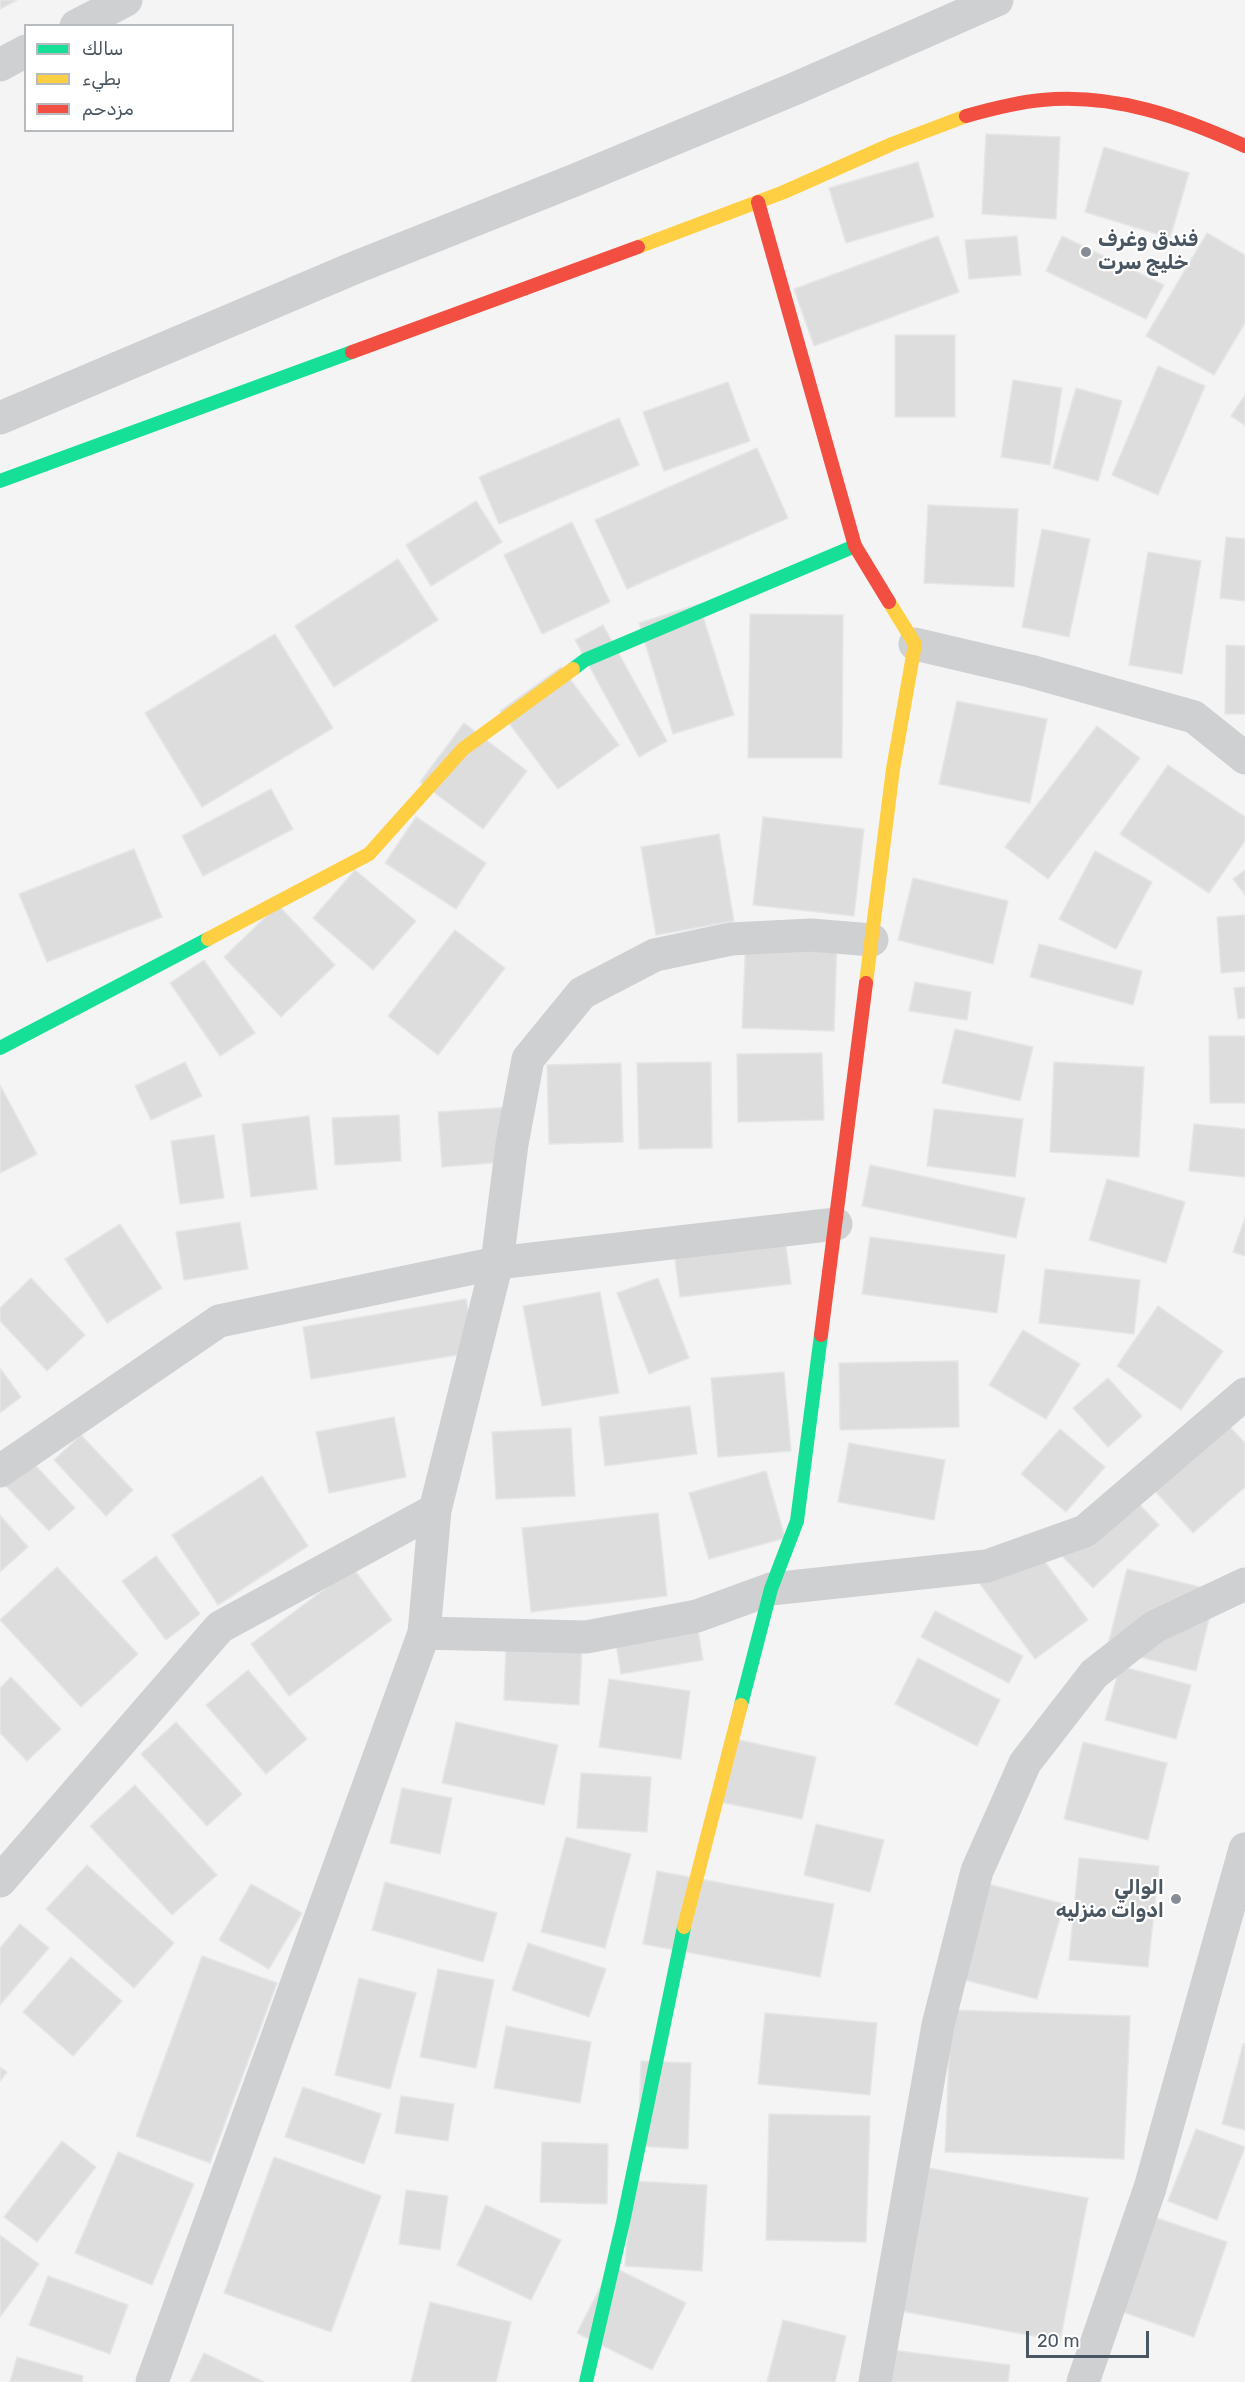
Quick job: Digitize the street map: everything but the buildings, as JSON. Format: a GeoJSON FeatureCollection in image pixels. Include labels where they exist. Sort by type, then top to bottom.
{"type":"FeatureCollection","features":[{"type":"Feature","properties":{"kind":"street"},"geometry":{"type":"LineString","coordinates":[[80,24],[126,0]]}},
{"type":"Feature","properties":{"kind":"street"},"geometry":{"type":"LineString","coordinates":[[0,418],[354,268],[783,94],[997,0]]}},
{"type":"Feature","properties":{"kind":"street"},"geometry":{"type":"LineString","coordinates":[[0,64],[24,52]]}},
{"type":"Feature","properties":{"kind":"street"},"geometry":{"type":"LineString","coordinates":[[0,481],[758,202],[964,115],[1004,105],[1044,100],[1086,99],[1166,112],[1245,146]]}},
{"type":"Feature","properties":{"kind":"street"},"geometry":{"type":"LineString","coordinates":[[585,2382],[623,2222],[686,1919],[771,1589],[797,1521],[893,769],[915,644],[855,546],[758,202]]}},
{"type":"Feature","properties":{"kind":"street"},"geometry":{"type":"LineString","coordinates":[[0,1048],[369,854],[463,750],[585,660],[855,546]]}},
{"type":"Feature","properties":{"kind":"street"},"geometry":{"type":"LineString","coordinates":[[915,644],[1030,671],[1194,717],[1245,758]]}},
{"type":"Feature","properties":{"kind":"street"},"geometry":{"type":"LineString","coordinates":[[152,2382],[424,1633],[435,1510],[497,1263],[512,1144],[528,1059],[582,993],[655,955],[731,939],[811,935],[872,940]]}},
{"type":"Feature","properties":{"kind":"street"},"geometry":{"type":"LineString","coordinates":[[0,1471],[219,1321],[497,1263],[836,1224]]}},
{"type":"Feature","properties":{"kind":"street"},"geometry":{"type":"LineString","coordinates":[[424,1633],[586,1637],[697,1616],[771,1589],[987,1566],[1085,1531],[1245,1394]]}},
{"type":"Feature","properties":{"kind":"street"},"geometry":{"type":"LineString","coordinates":[[0,1881],[220,1627],[435,1510]]}},
{"type":"Feature","properties":{"kind":"street"},"geometry":{"type":"LineString","coordinates":[[875,2382],[938,2025],[977,1871],[1026,1763],[1094,1674],[1154,1627],[1245,1584]]}},
{"type":"Feature","properties":{"kind":"street"},"geometry":{"type":"LineString","coordinates":[[1083,2382],[1150,2188],[1245,1849]]}},
{"type":"Feature","properties":{"kind":"traffic: fast"},"geometry":{"type":"LineString","coordinates":[[0,481],[352,352]]}},
{"type":"Feature","properties":{"kind":"traffic: fast"},"geometry":{"type":"LineString","coordinates":[[573,669],[585,660],[855,546]]}},
{"type":"Feature","properties":{"kind":"traffic: fast"},"geometry":{"type":"LineString","coordinates":[[0,1048],[208,939]]}},
{"type":"Feature","properties":{"kind":"traffic: fast"},"geometry":{"type":"LineString","coordinates":[[741,1705],[771,1589],[797,1521],[821,1335]]}},
{"type":"Feature","properties":{"kind":"traffic: fast"},"geometry":{"type":"LineString","coordinates":[[586,2382],[623,2222],[684,1927]]}},
{"type":"Feature","properties":{"kind":"traffic: slow"},"geometry":{"type":"LineString","coordinates":[[638,247],[784,192],[892,144],[966,116]]}},
{"type":"Feature","properties":{"kind":"traffic: slow"},"geometry":{"type":"LineString","coordinates":[[866,983],[893,769],[915,644],[889,602]]}},
{"type":"Feature","properties":{"kind":"traffic: slow"},"geometry":{"type":"LineString","coordinates":[[208,939],[369,854],[463,749],[573,669]]}},
{"type":"Feature","properties":{"kind":"traffic: slow"},"geometry":{"type":"LineString","coordinates":[[684,1927],[741,1705]]}},
{"type":"Feature","properties":{"kind":"traffic: jam"},"geometry":{"type":"LineString","coordinates":[[966,116],[1033,101],[1095,100],[1172,117],[1245,146]]}},
{"type":"Feature","properties":{"kind":"traffic: jam"},"geometry":{"type":"LineString","coordinates":[[758,202],[855,546],[889,602]]}},
{"type":"Feature","properties":{"kind":"traffic: jam"},"geometry":{"type":"LineString","coordinates":[[352,352],[638,247]]}},
{"type":"Feature","properties":{"kind":"traffic: jam"},"geometry":{"type":"LineString","coordinates":[[821,1335],[866,983]]}},
{"type":"Feature","properties":{"kind":"place","name":"فندق وغرف خليج سرت"},"geometry":{"type":"Point","coordinates":[1086,252]}},
{"type":"Feature","properties":{"kind":"place","name":"الوالي ادوات منزليه"},"geometry":{"type":"Point","coordinates":[1176,1899]}}]}
